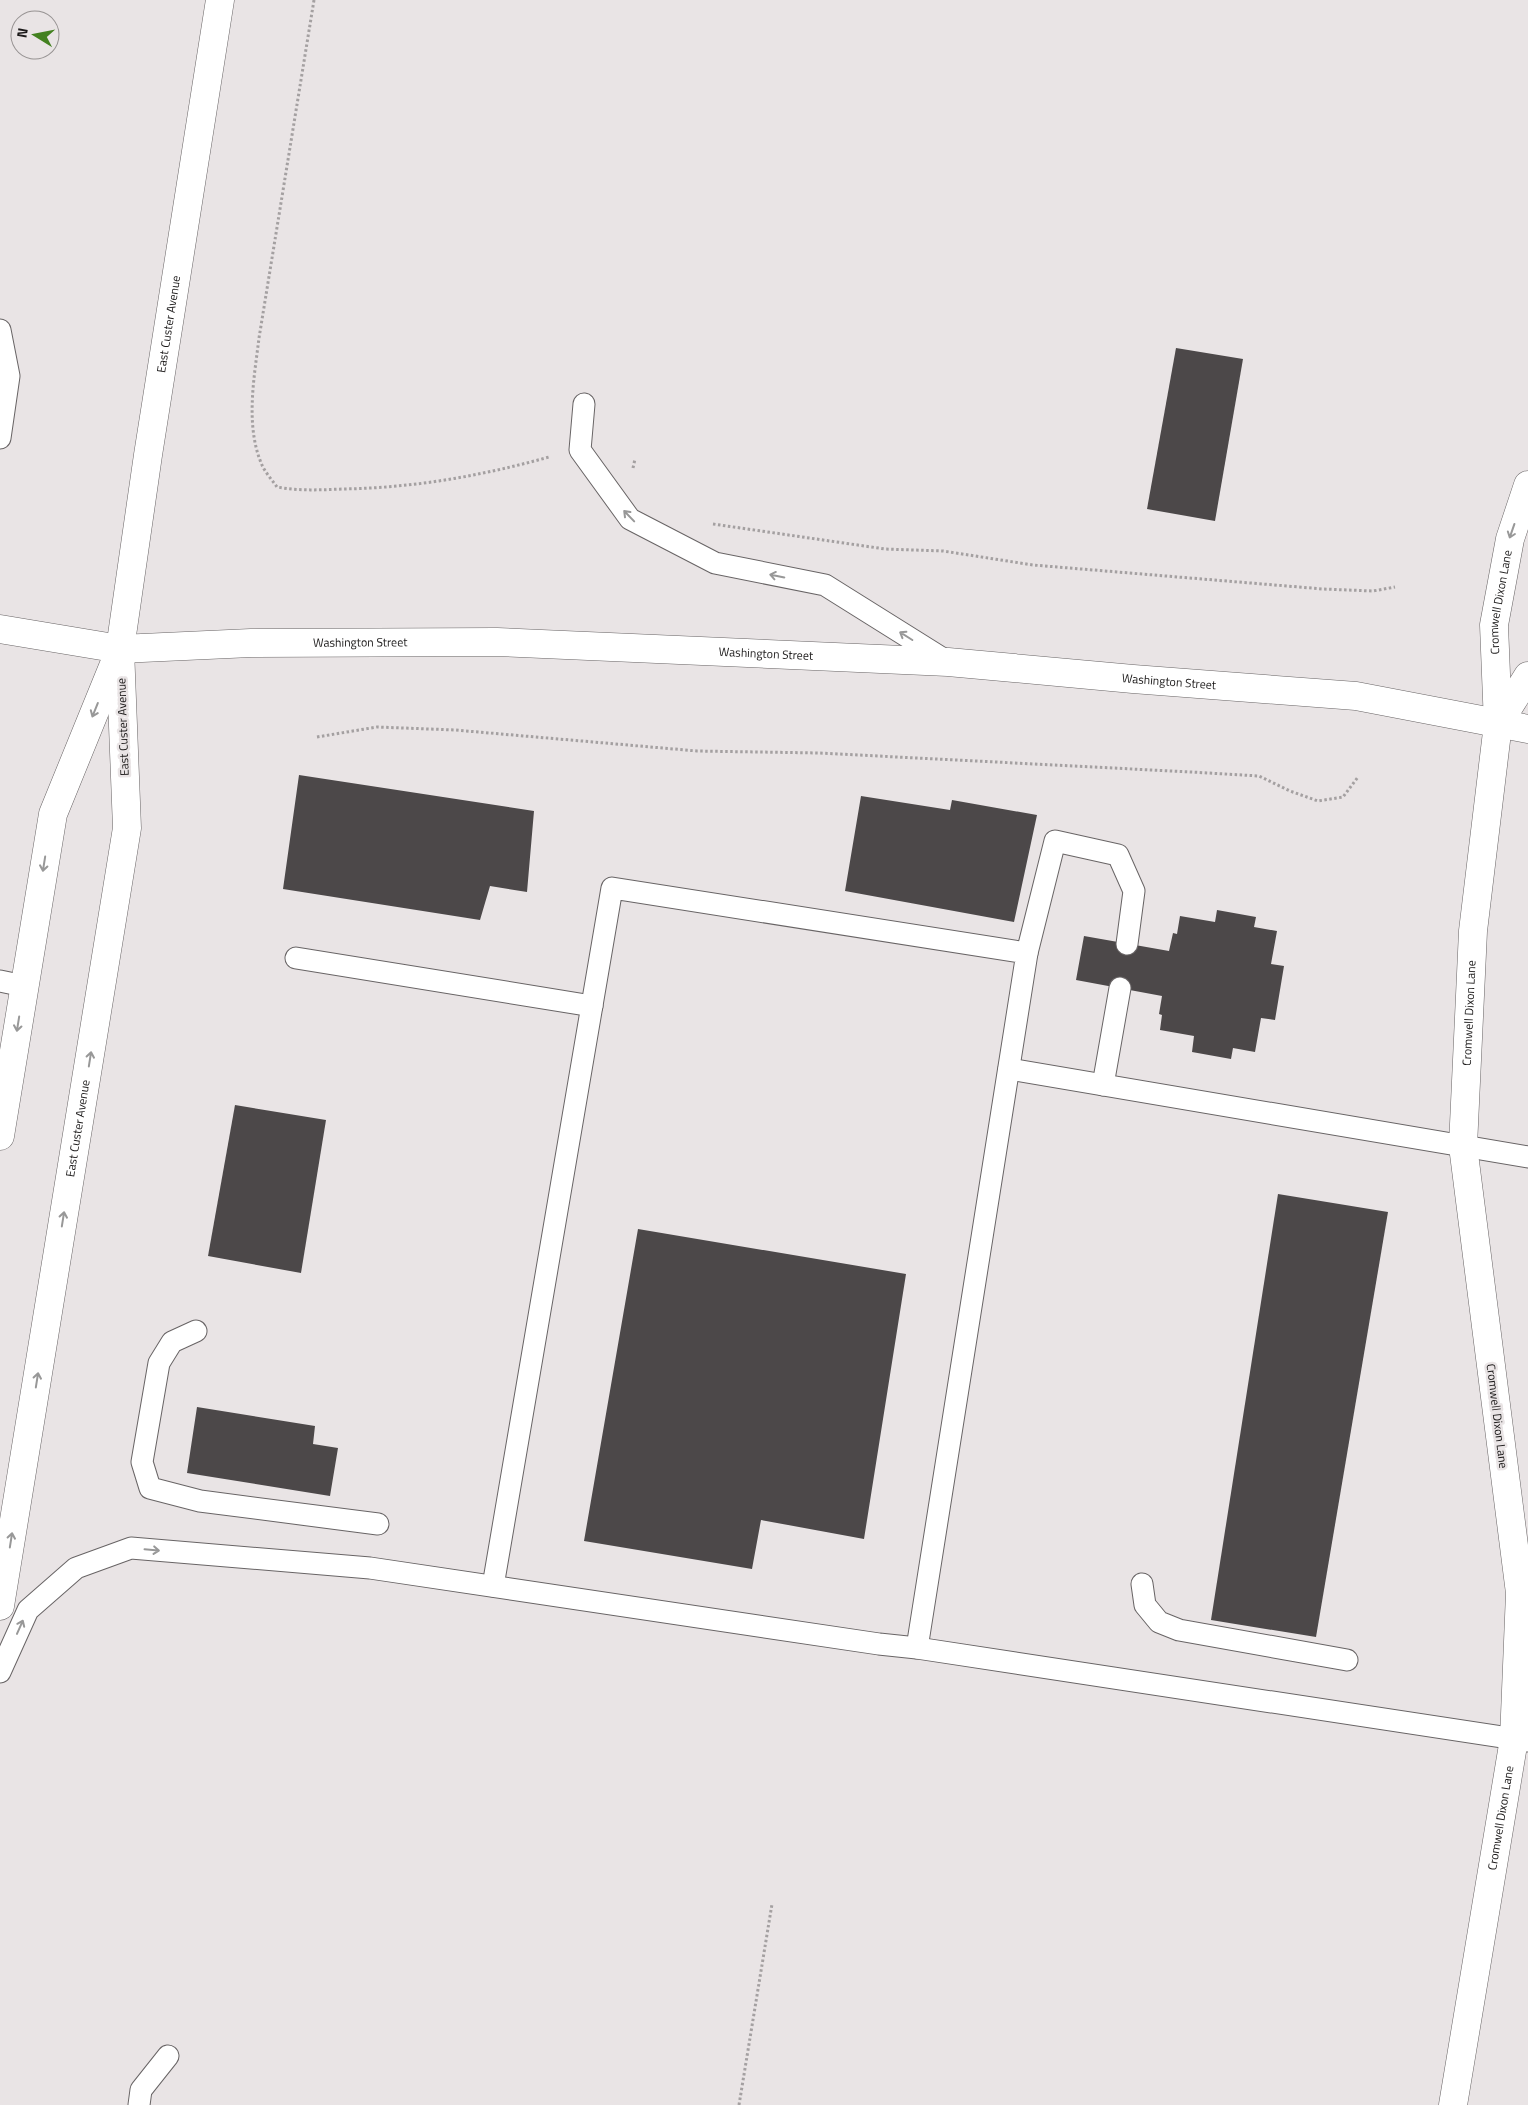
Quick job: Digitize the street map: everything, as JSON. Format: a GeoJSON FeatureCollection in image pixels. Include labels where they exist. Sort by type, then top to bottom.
{"type":"FeatureCollection","features":[{"type":"Feature","properties":{"kind":"main road","name":"East Custer Avenue"},"geometry":{"type":"LineString","coordinates":[[0,1606],[127,828],[120,649],[148,455],[220,0]]}},
{"type":"Feature","properties":{"kind":"main road","name":"Cromwell Dixon Lane"},"geometry":{"type":"LineString","coordinates":[[1453,2105],[1521,1740],[1520,1593],[1463,1146],[1473,931],[1498,724],[1494,625],[1510,539],[1528,485]]}},
{"type":"Feature","properties":{"kind":"main road","name":"Washington Street"},"geometry":{"type":"LineString","coordinates":[[0,629],[120,649],[250,643],[497,642],[948,662],[1356,696],[1528,729]]}},
{"type":"Feature","properties":{"kind":"main road","name":"East Custer Avenue"},"geometry":{"type":"LineString","coordinates":[[0,1136],[12,984],[52,814],[120,649]]}},
{"type":"Feature","properties":{"kind":"main road","name":"Cromwell Dixon Lane"},"geometry":{"type":"LineString","coordinates":[[1498,724],[1528,676]]}},
{"type":"Feature","properties":{"kind":"lane"},"geometry":{"type":"LineString","coordinates":[[0,330],[9,376],[0,438]]}},
{"type":"Feature","properties":{"kind":"lane"},"geometry":{"type":"LineString","coordinates":[[584,404],[580,450],[630,519],[715,563],[825,585],[948,662]]}},
{"type":"Feature","properties":{"kind":"lane"},"geometry":{"type":"LineString","coordinates":[[917,1648],[1027,953],[1055,840],[1118,854],[1134,891],[1127,944]]}},
{"type":"Feature","properties":{"kind":"lane"},"geometry":{"type":"LineString","coordinates":[[493,1586],[612,888],[1027,953]]}},
{"type":"Feature","properties":{"kind":"lane"},"geometry":{"type":"LineString","coordinates":[[296,958],[592,1006]]}},
{"type":"Feature","properties":{"kind":"lane"},"geometry":{"type":"LineString","coordinates":[[1103,1085],[1120,988]]}},
{"type":"Feature","properties":{"kind":"lane"},"geometry":{"type":"LineString","coordinates":[[1009,1069],[1528,1156]]}},
{"type":"Feature","properties":{"kind":"lane"},"geometry":{"type":"LineString","coordinates":[[196,1331],[172,1342],[159,1363],[142,1462],[150,1488],[200,1501],[378,1524]]}},
{"type":"Feature","properties":{"kind":"lane"},"geometry":{"type":"LineString","coordinates":[[0,1672],[28,1610],[76,1568],[131,1548],[370,1568],[917,1648],[1521,1740]]}},
{"type":"Feature","properties":{"kind":"lane"},"geometry":{"type":"LineString","coordinates":[[1142,1584],[1145,1605],[1160,1622],[1179,1630],[1347,1660]]}},
{"type":"Feature","properties":{"kind":"lane"},"geometry":{"type":"LineString","coordinates":[[139,2105],[141,2090],[168,2056]]}},
{"type":"Feature","properties":{"kind":"path"},"geometry":{"type":"LineString","coordinates":[[314,0],[259,338],[253,393],[253,432],[262,465],[277,487],[298,490],[379,489],[493,472],[550,457]]}},
{"type":"Feature","properties":{"kind":"path"},"geometry":{"type":"LineString","coordinates":[[631,477],[635,459]]}},
{"type":"Feature","properties":{"kind":"path"},"geometry":{"type":"LineString","coordinates":[[709,523],[867,547],[943,551],[1033,565],[1322,589],[1373,591],[1396,587]]}},
{"type":"Feature","properties":{"kind":"path"},"geometry":{"type":"LineString","coordinates":[[317,737],[377,727],[454,730],[697,750],[819,753],[1259,776],[1290,791],[1318,801],[1343,797],[1358,777]]}},
{"type":"Feature","properties":{"kind":"path"},"geometry":{"type":"LineString","coordinates":[[739,2105],[772,1904]]}},
{"type":"Feature","properties":{"kind":"building"},"geometry":{"type":"Polygon","coordinates":[[[1176,348],[1243,359],[1215,521],[1147,509],[1176,348]]]}},
{"type":"Feature","properties":{"kind":"building"},"geometry":{"type":"Polygon","coordinates":[[[299,775],[534,811],[527,892],[490,886],[480,920],[283,889],[299,775]]]}},
{"type":"Feature","properties":{"kind":"building"},"geometry":{"type":"Polygon","coordinates":[[[861,796],[950,810],[952,800],[1037,815],[1014,922],[845,891],[861,796]]]}},
{"type":"Feature","properties":{"kind":"building"},"geometry":{"type":"Polygon","coordinates":[[[1217,910],[1256,917],[1254,927],[1277,931],[1271,964],[1284,966],[1275,1020],[1261,1018],[1255,1052],[1233,1048],[1231,1059],[1192,1052],[1194,1036],[1160,1030],[1162,1015],[1159,1014],[1162,996],[1076,980],[1084,936],[1169,951],[1173,933],[1177,934],[1180,916],[1215,922],[1217,910]]]}},
{"type":"Feature","properties":{"kind":"building"},"geometry":{"type":"Polygon","coordinates":[[[235,1105],[326,1120],[301,1273],[208,1256],[235,1105]]]}},
{"type":"Feature","properties":{"kind":"building"},"geometry":{"type":"Polygon","coordinates":[[[1278,1194],[1388,1212],[1316,1637],[1211,1620],[1278,1194]]]}},
{"type":"Feature","properties":{"kind":"building"},"geometry":{"type":"Polygon","coordinates":[[[638,1229],[906,1274],[864,1539],[761,1520],[752,1569],[584,1541],[638,1229]]]}},
{"type":"Feature","properties":{"kind":"building"},"geometry":{"type":"Polygon","coordinates":[[[197,1407],[315,1426],[313,1444],[338,1448],[330,1496],[187,1473],[197,1407]]]}}]}
